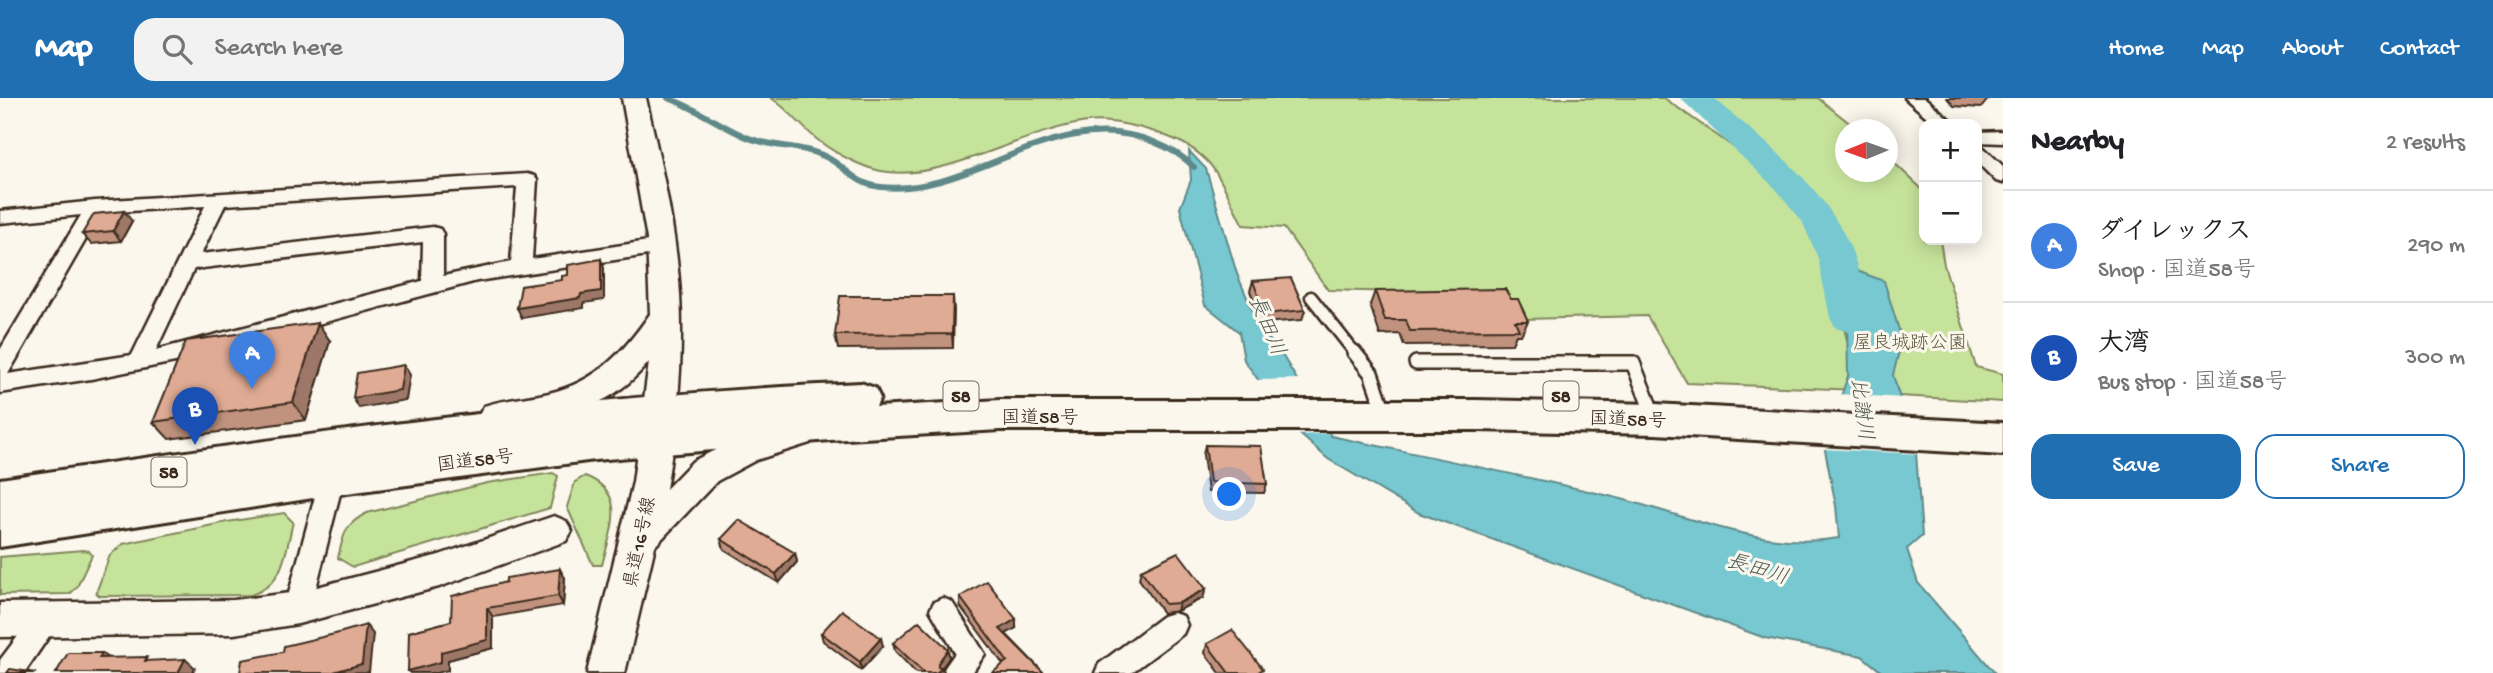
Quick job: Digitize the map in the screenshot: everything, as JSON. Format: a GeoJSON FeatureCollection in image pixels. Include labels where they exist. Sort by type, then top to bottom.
{"type":"FeatureCollection","features":[{"type":"Feature","properties":{"kind":"highway","name":"国道58号"},"geometry":{"type":"LineString","coordinates":[[0,529],[332,478],[773,401],[942,396],[1268,406]]}},
{"type":"Feature","properties":{"kind":"highway","name":"国道58号"},"geometry":{"type":"LineString","coordinates":[[0,496],[434,435],[659,423],[830,425],[1000,415],[1382,404],[1650,408],[1931,424],[2003,418]]}},
{"type":"Feature","properties":{"kind":"highway","name":"国道58号"},"geometry":{"type":"LineString","coordinates":[[1931,424],[2003,439]]}},
{"type":"Feature","properties":{"kind":"street","name":"県道16号線"},"geometry":{"type":"LineString","coordinates":[[606,673],[641,537],[659,423],[665,316],[659,234],[634,98]]}},
{"type":"Feature","properties":{"kind":"street"},"geometry":{"type":"LineString","coordinates":[[1914,98],[1940,119]]}},
{"type":"Feature","properties":{"kind":"street"},"geometry":{"type":"LineString","coordinates":[[1982,137],[2003,138]]}},
{"type":"Feature","properties":{"kind":"street"},"geometry":{"type":"LineString","coordinates":[[1982,157],[2003,177]]}},
{"type":"Feature","properties":{"kind":"street"},"geometry":{"type":"LineString","coordinates":[[0,217],[95,207],[527,180],[521,267]]}},
{"type":"Feature","properties":{"kind":"street"},"geometry":{"type":"LineString","coordinates":[[139,362],[218,199]]}},
{"type":"Feature","properties":{"kind":"street"},"geometry":{"type":"LineString","coordinates":[[0,369],[95,207]]}},
{"type":"Feature","properties":{"kind":"street"},"geometry":{"type":"LineString","coordinates":[[187,263],[433,234],[432,285]]}},
{"type":"Feature","properties":{"kind":"street"},"geometry":{"type":"LineString","coordinates":[[0,384],[139,362],[229,341],[432,285],[659,234]]}},
{"type":"Feature","properties":{"kind":"street"},"geometry":{"type":"LineString","coordinates":[[434,435],[496,414],[554,404],[599,387],[624,370],[665,316]]}},
{"type":"Feature","properties":{"kind":"street"},"geometry":{"type":"LineString","coordinates":[[641,537],[705,471],[745,450],[830,425]]}},
{"type":"Feature","properties":{"kind":"street"},"geometry":{"type":"LineString","coordinates":[[298,608],[332,478]]}},
{"type":"Feature","properties":{"kind":"street"},"geometry":{"type":"LineString","coordinates":[[0,620],[234,617],[298,608],[439,571],[554,531]]}},
{"type":"Feature","properties":{"kind":"street"},"geometry":{"type":"LineString","coordinates":[[943,610],[971,654],[956,673]]}},
{"type":"Feature","properties":{"kind":"street"},"geometry":{"type":"LineString","coordinates":[[7,673],[47,621]]}},
{"type":"Feature","properties":{"kind":"street"},"geometry":{"type":"LineString","coordinates":[[1110,673],[1173,625]]}},
{"type":"Feature","properties":{"kind":"lane"},"geometry":{"type":"LineString","coordinates":[[1311,298],[1371,373],[1382,404]]}},
{"type":"Feature","properties":{"kind":"lane"},"geometry":{"type":"LineString","coordinates":[[1416,363],[1633,363],[1650,408]]}},
{"type":"Feature","properties":{"kind":"green space"},"geometry":{"type":"Polygon","coordinates":[[[771,98],[1664,98],[1790,187],[1825,249],[1859,390],[1687,383],[1647,316],[1523,319],[1501,295],[1328,290],[1284,228],[1243,225],[1216,173],[1200,155],[1176,140],[1139,127],[1112,122],[1087,122],[1062,127],[957,163],[905,173],[873,169],[840,155],[825,146],[771,98]]]}},
{"type":"Feature","properties":{"kind":"green space","name":"屋良城跡公園"},"geometry":{"type":"Polygon","coordinates":[[[1693,98],[1818,98],[1844,119],[1835,119],[1835,182],[1898,182],[1898,166],[1919,186],[1919,245],[1941,245],[1944,265],[1976,367],[2003,374],[2003,402],[1864,394],[1832,247],[1794,186],[1693,98]]]}},
{"type":"Feature","properties":{"kind":"green space"},"geometry":{"type":"Polygon","coordinates":[[[553,473],[558,476],[550,508],[353,567],[338,558],[349,526],[367,513],[487,483],[553,473]]]}},
{"type":"Feature","properties":{"kind":"green space"},"geometry":{"type":"Polygon","coordinates":[[[585,476],[599,483],[612,502],[612,526],[602,565],[593,565],[567,507],[575,482],[585,476]]]}},
{"type":"Feature","properties":{"kind":"green space"},"geometry":{"type":"Polygon","coordinates":[[[284,513],[293,522],[282,566],[271,583],[251,595],[100,596],[96,593],[110,555],[123,544],[284,513]]]}},
{"type":"Feature","properties":{"kind":"green space"},"geometry":{"type":"Polygon","coordinates":[[[83,550],[92,555],[77,587],[70,594],[0,595],[0,557],[83,550]]]}},
{"type":"Feature","properties":{"kind":"water"},"geometry":{"type":"Polygon","coordinates":[[[1189,151],[1206,169],[1237,274],[1259,326],[1284,358],[1331,436],[1601,494],[1749,535],[1809,541],[1839,538],[1836,506],[1824,445],[1848,376],[1847,322],[1833,262],[1884,281],[1902,340],[1893,375],[1916,453],[1922,536],[1907,549],[1918,583],[1995,673],[1883,673],[1862,656],[1765,638],[1419,513],[1328,459],[1293,428],[1244,360],[1239,332],[1205,305],[1180,208],[1191,180],[1189,151]]]}},
{"type":"Feature","properties":{"kind":"pier"},"geometry":{"type":"Polygon","coordinates":[[[1301,379],[1334,433],[1296,435],[1254,380],[1301,379]]]}},
{"type":"Feature","properties":{"kind":"pier"},"geometry":{"type":"Polygon","coordinates":[[[1838,394],[1903,398],[1919,454],[1823,449],[1821,444],[1838,394]]]}},
{"type":"Feature","properties":{"kind":"building"},"geometry":{"type":"Polygon","coordinates":[[[124,211],[113,231],[82,234],[94,214],[124,211]]]}},
{"type":"Feature","properties":{"kind":"building"},"geometry":{"type":"Polygon","coordinates":[[[601,259],[601,291],[581,294],[580,298],[517,308],[521,286],[562,280],[562,276],[568,275],[568,265],[601,259]]]}},
{"type":"Feature","properties":{"kind":"building"},"geometry":{"type":"Polygon","coordinates":[[[1291,278],[1305,310],[1265,314],[1253,281],[1291,278]]]}},
{"type":"Feature","properties":{"kind":"building"},"geometry":{"type":"Polygon","coordinates":[[[1505,289],[1511,299],[1518,299],[1528,321],[1515,321],[1519,330],[1410,331],[1406,320],[1385,320],[1375,291],[1505,289]]]}},
{"type":"Feature","properties":{"kind":"building"},"geometry":{"type":"Polygon","coordinates":[[[840,296],[953,296],[952,334],[835,335],[840,296]]]}},
{"type":"Feature","properties":{"kind":"building"},"geometry":{"type":"Polygon","coordinates":[[[318,323],[293,402],[153,422],[186,341],[318,323]]]}},
{"type":"Feature","properties":{"kind":"building"},"geometry":{"type":"Polygon","coordinates":[[[404,365],[400,390],[353,398],[357,373],[404,365]]]}},
{"type":"Feature","properties":{"kind":"building"},"geometry":{"type":"Polygon","coordinates":[[[1205,445],[1261,446],[1267,484],[1210,482],[1205,445]]]}},
{"type":"Feature","properties":{"kind":"building"},"geometry":{"type":"Polygon","coordinates":[[[739,520],[795,553],[776,574],[721,539],[739,520]]]}},
{"type":"Feature","properties":{"kind":"building"},"geometry":{"type":"Polygon","coordinates":[[[1178,552],[1206,589],[1179,603],[1165,604],[1141,570],[1178,552]]]}},
{"type":"Feature","properties":{"kind":"building"},"geometry":{"type":"Polygon","coordinates":[[[560,569],[558,596],[487,608],[487,640],[441,652],[441,662],[408,671],[409,632],[451,621],[452,596],[506,582],[506,578],[560,569]]]}},
{"type":"Feature","properties":{"kind":"building"},"geometry":{"type":"Polygon","coordinates":[[[987,581],[1016,619],[1000,629],[1042,673],[992,673],[1007,661],[960,597],[987,581]]]}},
{"type":"Feature","properties":{"kind":"building"},"geometry":{"type":"Polygon","coordinates":[[[842,610],[881,638],[860,662],[821,633],[842,610]]]}},
{"type":"Feature","properties":{"kind":"building"},"geometry":{"type":"Polygon","coordinates":[[[919,621],[948,649],[938,663],[938,667],[943,667],[936,673],[924,673],[893,643],[919,621]]]}},
{"type":"Feature","properties":{"kind":"building"},"geometry":{"type":"Polygon","coordinates":[[[366,625],[362,664],[330,673],[240,673],[242,660],[283,652],[284,646],[366,625]]]}},
{"type":"Feature","properties":{"kind":"building"},"geometry":{"type":"Polygon","coordinates":[[[1232,630],[1263,669],[1257,673],[1229,673],[1207,644],[1232,630]]]}},
{"type":"Feature","properties":{"kind":"building"},"geometry":{"type":"Polygon","coordinates":[[[68,653],[102,653],[99,658],[147,657],[145,661],[185,659],[178,673],[56,673],[68,653]]]}},
{"type":"Feature","properties":{"kind":"building"},"geometry":{"type":"Polygon","coordinates":[[[10,669],[36,673],[7,673],[10,669]]]}},
{"type":"Feature","properties":{"kind":"waterway","name":"長田川"},"geometry":{"type":"LineString","coordinates":[[668,98],[749,138],[817,153],[834,161],[864,183],[881,187],[915,186],[948,179],[1048,142],[1082,134],[1117,133],[1154,142],[1175,152],[1194,167]]}},
{"type":"Feature","properties":{"kind":"waterway","name":"比謝川"},"geometry":{"type":"LineString","coordinates":[[1696,98],[1770,163],[1817,218],[1836,258],[1849,318]]}},
{"type":"Feature","properties":{"kind":"place","name":"ダイレックス"},"geometry":{"type":"Point","coordinates":[252,389]}},
{"type":"Feature","properties":{"kind":"place","name":"大湾"},"geometry":{"type":"Point","coordinates":[195,445]}}]}
